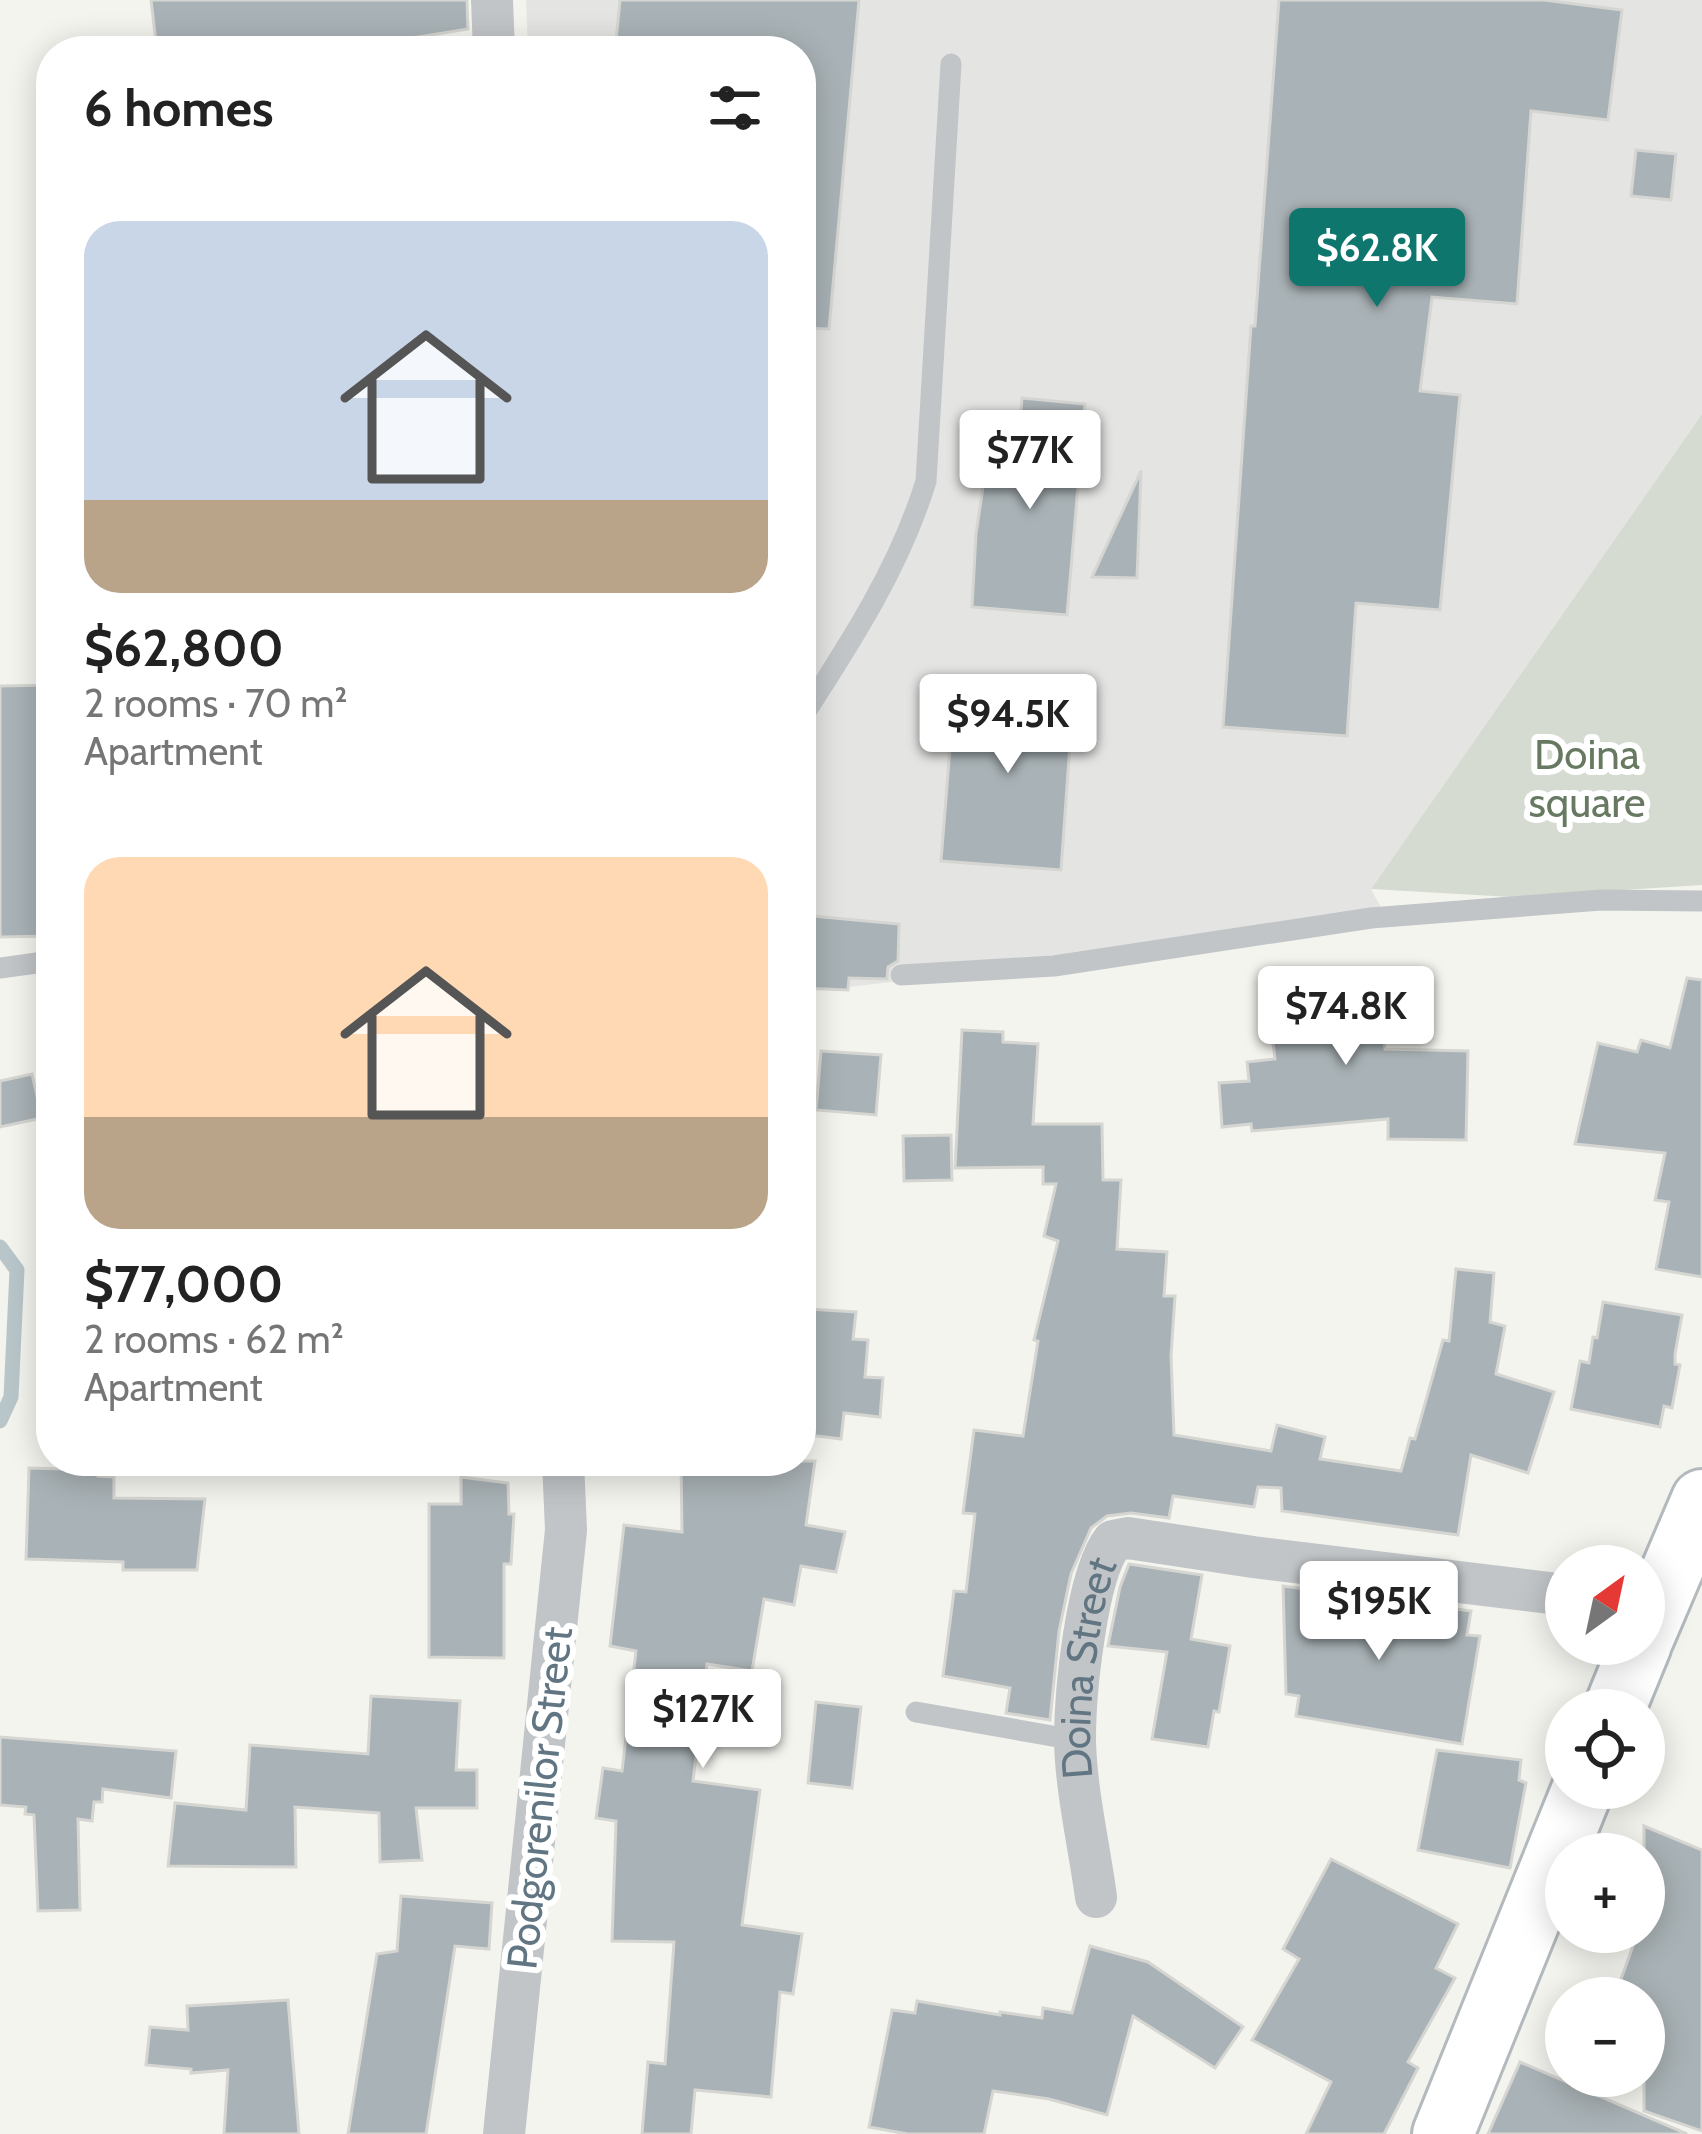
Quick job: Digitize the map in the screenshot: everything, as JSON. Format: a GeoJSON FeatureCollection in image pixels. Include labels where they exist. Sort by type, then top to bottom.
{"type":"FeatureCollection","features":[{"type":"Feature","properties":{"kind":"main road"},"geometry":{"type":"LineString","coordinates":[[1665,1581],[1702,1500]]}},
{"type":"Feature","properties":{"kind":"main road"},"geometry":{"type":"LineString","coordinates":[[1443,2134],[1575,1809]]}},
{"type":"Feature","properties":{"kind":"street"},"geometry":{"type":"LineString","coordinates":[[492,0],[493,36]]}},
{"type":"Feature","properties":{"kind":"street","name":"Podgorenilor Street"},"geometry":{"type":"LineString","coordinates":[[504,2134],[566,1530],[564,1476]]}},
{"type":"Feature","properties":{"kind":"street","name":"Doina Street"},"geometry":{"type":"LineString","coordinates":[[1096,1897],[1076,1739],[1088,1605],[1101,1555],[1113,1541],[1128,1538],[1545,1592]]}},
{"type":"Feature","properties":{"kind":"lane"},"geometry":{"type":"LineString","coordinates":[[816,696],[892,565],[926,481],[950,64]]}},
{"type":"Feature","properties":{"kind":"lane"},"geometry":{"type":"LineString","coordinates":[[901,975],[1054,966],[1370,918],[1601,900],[1702,901]]}},
{"type":"Feature","properties":{"kind":"lane"},"geometry":{"type":"LineString","coordinates":[[0,968],[36,963]]}},
{"type":"Feature","properties":{"kind":"lane"},"geometry":{"type":"LineString","coordinates":[[916,1712],[1076,1739]]}},
{"type":"Feature","properties":{"kind":"shaded area"},"geometry":{"type":"Polygon","coordinates":[[[526,0],[1702,0],[1702,414],[1371,889],[1391,926],[848,987],[816,986],[816,36],[527,36],[526,0]]]}},
{"type":"Feature","properties":{"kind":"green space","name":"Doina square"},"geometry":{"type":"Polygon","coordinates":[[[1702,414],[1702,885],[1511,897],[1371,889],[1702,414]]]}},
{"type":"Feature","properties":{"kind":"building"},"geometry":{"type":"Polygon","coordinates":[[[151,0],[467,0],[468,29],[425,36],[155,36],[151,0]]]}},
{"type":"Feature","properties":{"kind":"building"},"geometry":{"type":"Polygon","coordinates":[[[620,0],[859,0],[829,329],[816,329],[816,36],[616,36],[620,0]]]}},
{"type":"Feature","properties":{"kind":"building"},"geometry":{"type":"Polygon","coordinates":[[[1279,0],[1544,0],[1622,10],[1608,120],[1531,111],[1517,304],[1432,297],[1420,391],[1460,395],[1440,610],[1356,603],[1347,736],[1223,727],[1279,0]]]}},
{"type":"Feature","properties":{"kind":"building"},"geometry":{"type":"Polygon","coordinates":[[[1636,150],[1676,154],[1671,200],[1631,196],[1636,150]]]}},
{"type":"Feature","properties":{"kind":"building"},"geometry":{"type":"Polygon","coordinates":[[[1022,398],[1085,404],[1067,615],[972,607],[976,534],[990,440],[1018,442],[1022,398]]]}},
{"type":"Feature","properties":{"kind":"building"},"geometry":{"type":"Polygon","coordinates":[[[1141,471],[1137,578],[1092,577],[1141,471]]]}},
{"type":"Feature","properties":{"kind":"building"},"geometry":{"type":"Polygon","coordinates":[[[959,679],[967,685],[968,681],[1074,688],[1061,870],[941,861],[959,679]]]}},
{"type":"Feature","properties":{"kind":"building"},"geometry":{"type":"Polygon","coordinates":[[[36,685],[36,936],[0,937],[0,686],[36,685]]]}},
{"type":"Feature","properties":{"kind":"building"},"geometry":{"type":"Polygon","coordinates":[[[816,916],[899,924],[898,961],[888,967],[887,979],[849,978],[848,990],[816,989],[816,916]]]}},
{"type":"Feature","properties":{"kind":"building"},"geometry":{"type":"Polygon","coordinates":[[[1377,971],[1385,1049],[1468,1051],[1466,1140],[1388,1139],[1388,1119],[1252,1131],[1251,1124],[1222,1127],[1219,1083],[1249,1081],[1247,1062],[1275,1059],[1266,983],[1377,971]]]}},
{"type":"Feature","properties":{"kind":"building"},"geometry":{"type":"Polygon","coordinates":[[[1687,978],[1702,980],[1702,1277],[1656,1269],[1669,1202],[1655,1200],[1665,1153],[1575,1144],[1598,1043],[1637,1052],[1641,1040],[1670,1048],[1687,978]]]}},
{"type":"Feature","properties":{"kind":"building"},"geometry":{"type":"Polygon","coordinates":[[[962,1030],[1003,1032],[1003,1042],[1038,1044],[1033,1124],[1102,1124],[1103,1180],[1121,1180],[1117,1249],[1167,1252],[1164,1296],[1175,1296],[1174,1435],[1271,1451],[1277,1425],[1325,1437],[1320,1459],[1401,1471],[1443,1340],[1449,1341],[1456,1269],[1494,1273],[1490,1322],[1505,1326],[1496,1374],[1554,1392],[1528,1473],[1471,1455],[1458,1535],[1282,1511],[1281,1488],[1258,1487],[1254,1507],[1173,1496],[1169,1518],[1131,1513],[1107,1516],[1091,1528],[1071,1574],[1059,1631],[1050,1720],[1006,1713],[1010,1688],[943,1676],[954,1591],[966,1592],[975,1514],[963,1513],[974,1430],[1023,1436],[1038,1341],[1034,1340],[1058,1241],[1044,1236],[1056,1184],[1043,1184],[1043,1167],[955,1168],[962,1030]]]}},
{"type":"Feature","properties":{"kind":"building"},"geometry":{"type":"Polygon","coordinates":[[[821,1051],[881,1055],[876,1115],[816,1110],[821,1051]]]}},
{"type":"Feature","properties":{"kind":"building"},"geometry":{"type":"Polygon","coordinates":[[[32,1074],[36,1119],[0,1127],[0,1081],[32,1074]]]}},
{"type":"Feature","properties":{"kind":"building"},"geometry":{"type":"Polygon","coordinates":[[[951,1135],[952,1180],[904,1181],[903,1136],[951,1135]]]}},
{"type":"Feature","properties":{"kind":"building"},"geometry":{"type":"Polygon","coordinates":[[[1603,1302],[1682,1315],[1672,1408],[1664,1406],[1660,1427],[1571,1409],[1580,1361],[1589,1363],[1603,1302]]]}},
{"type":"Feature","properties":{"kind":"building"},"geometry":{"type":"Polygon","coordinates":[[[816,1310],[856,1312],[853,1339],[868,1340],[865,1377],[883,1378],[880,1417],[844,1413],[841,1439],[816,1436],[816,1310]]]}},
{"type":"Feature","properties":{"kind":"building"},"geometry":{"type":"Polygon","coordinates":[[[29,1468],[36,1468],[36,1476],[114,1477],[114,1498],[205,1499],[197,1570],[123,1570],[123,1562],[26,1559],[29,1468]]]}},
{"type":"Feature","properties":{"kind":"building"},"geometry":{"type":"Polygon","coordinates":[[[681,1476],[813,1476],[806,1525],[845,1532],[836,1572],[801,1566],[794,1605],[764,1599],[752,1671],[707,1664],[693,1781],[760,1790],[742,1925],[802,1934],[793,1994],[780,1992],[771,2097],[695,2090],[691,2134],[642,2134],[648,2062],[665,2064],[674,1942],[612,1941],[616,1821],[596,1818],[603,1768],[622,1771],[636,1651],[610,1646],[624,1525],[682,1532],[681,1476]]]}},
{"type":"Feature","properties":{"kind":"building"},"geometry":{"type":"Polygon","coordinates":[[[461,1477],[508,1483],[509,1514],[514,1514],[511,1564],[504,1564],[504,1658],[429,1657],[429,1504],[461,1504],[461,1477]]]}},
{"type":"Feature","properties":{"kind":"building"},"geometry":{"type":"Polygon","coordinates":[[[1129,1564],[1202,1575],[1191,1639],[1230,1646],[1208,1747],[1152,1739],[1167,1652],[1108,1646],[1129,1564]]]}},
{"type":"Feature","properties":{"kind":"building"},"geometry":{"type":"Polygon","coordinates":[[[1283,1586],[1471,1611],[1467,1635],[1480,1636],[1462,1744],[1296,1716],[1299,1696],[1286,1694],[1283,1586]]]}},
{"type":"Feature","properties":{"kind":"building"},"geometry":{"type":"Polygon","coordinates":[[[371,1696],[460,1701],[456,1770],[477,1770],[477,1808],[416,1808],[422,1860],[380,1862],[379,1813],[295,1807],[296,1867],[168,1866],[175,1803],[246,1810],[250,1745],[368,1754],[371,1696]]]}},
{"type":"Feature","properties":{"kind":"building"},"geometry":{"type":"Polygon","coordinates":[[[816,1702],[861,1707],[852,1788],[808,1783],[816,1702]]]}},
{"type":"Feature","properties":{"kind":"building"},"geometry":{"type":"Polygon","coordinates":[[[0,1737],[176,1751],[171,1798],[103,1789],[102,1802],[94,1802],[92,1821],[78,1819],[80,1910],[38,1911],[34,1815],[25,1814],[26,1807],[0,1805],[0,1737]]]}},
{"type":"Feature","properties":{"kind":"building"},"geometry":{"type":"Polygon","coordinates":[[[1437,1750],[1521,1760],[1519,1780],[1526,1783],[1510,1868],[1418,1850],[1437,1750]]]}},
{"type":"Feature","properties":{"kind":"building"},"geometry":{"type":"Polygon","coordinates":[[[1665,1835],[1702,1850],[1702,2131],[1644,2111],[1644,2097],[1665,2097],[1665,1977],[1622,1977],[1630,1953],[1665,1953],[1665,1835]]]}},
{"type":"Feature","properties":{"kind":"building"},"geometry":{"type":"Polygon","coordinates":[[[1331,1859],[1458,1924],[1436,1968],[1455,1978],[1408,2062],[1418,2068],[1384,2134],[1306,2134],[1331,2082],[1252,2040],[1299,1959],[1283,1949],[1331,1859]]]}},
{"type":"Feature","properties":{"kind":"building"},"geometry":{"type":"Polygon","coordinates":[[[401,1896],[492,1903],[489,1949],[455,1946],[426,2134],[348,2134],[377,1954],[397,1951],[401,1896]]]}},
{"type":"Feature","properties":{"kind":"building"},"geometry":{"type":"Polygon","coordinates":[[[1090,1946],[1148,1962],[1243,2027],[1215,2068],[1133,2016],[1107,2115],[1049,2099],[993,2091],[984,2134],[908,2134],[869,2127],[892,2010],[915,2013],[917,2001],[1000,2015],[1042,2018],[1043,2008],[1072,2013],[1090,1946]]]}},
{"type":"Feature","properties":{"kind":"building"},"geometry":{"type":"Polygon","coordinates":[[[288,2000],[299,2134],[224,2134],[228,2070],[191,2073],[191,2069],[146,2065],[150,2027],[188,2030],[187,2006],[288,2000]]]}},
{"type":"Feature","properties":{"kind":"building"},"geometry":{"type":"Polygon","coordinates":[[[1520,2062],[1545,2073],[1545,2097],[1601,2097],[1687,2134],[1488,2134],[1520,2062]]]}},
{"type":"Feature","properties":{"kind":"waterway"},"geometry":{"type":"LineString","coordinates":[[0,1247],[17,1270],[11,1397],[0,1421]]}}]}
